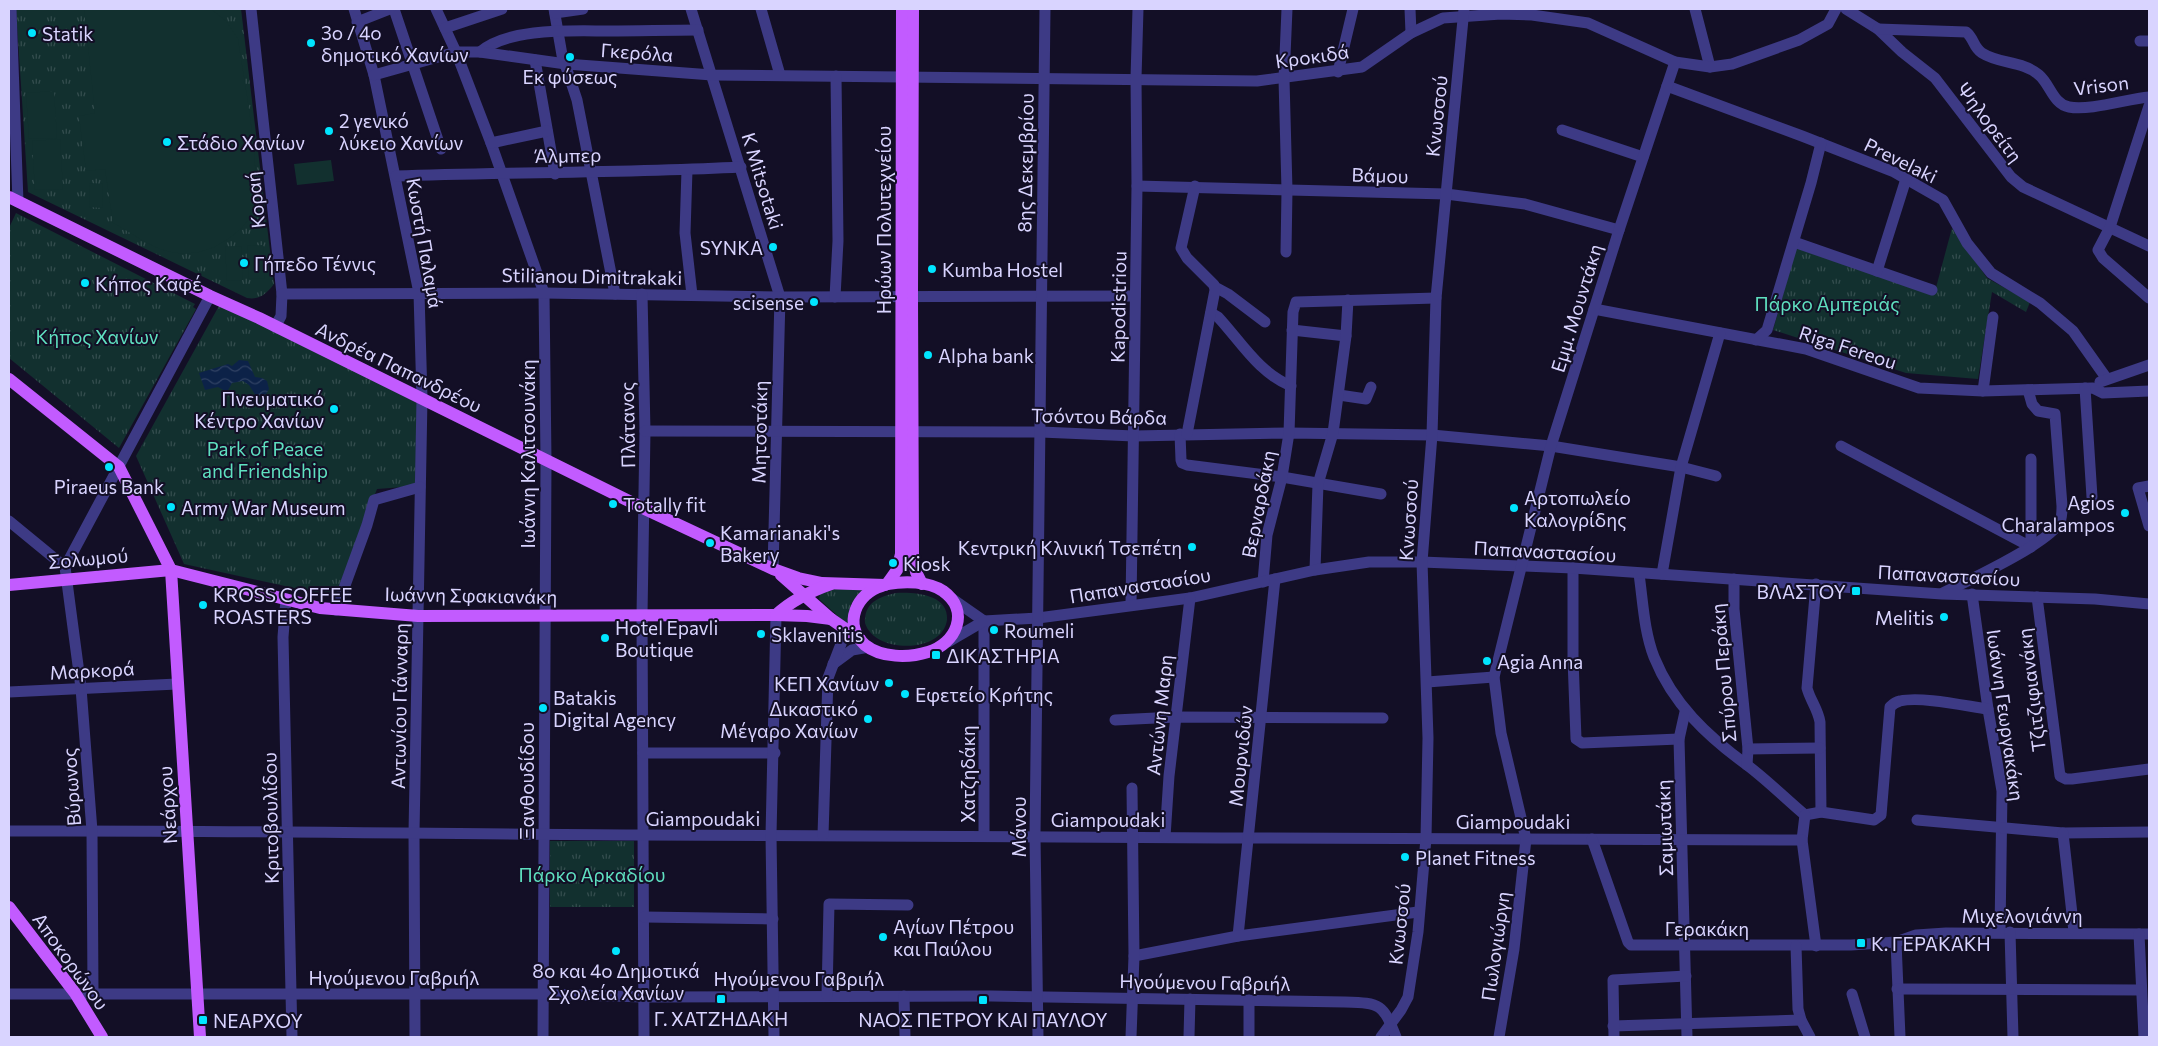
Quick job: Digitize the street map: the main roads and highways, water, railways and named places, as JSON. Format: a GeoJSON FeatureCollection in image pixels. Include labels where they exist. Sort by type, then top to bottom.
{"type":"FeatureCollection","features":[{"type":"Feature","properties":{"kind":"main road","name":"Ηρώων Πολυτεχνείου"},"geometry":{"type":"LineString","coordinates":[[902,9],[908,77],[906,431]]}},
{"type":"Feature","properties":{"kind":"main road"},"geometry":{"type":"LineString","coordinates":[[908,77],[913,9]]}},
{"type":"Feature","properties":{"kind":"main road","name":"Ανδρέα Παπανδρέου"},"geometry":{"type":"LineString","coordinates":[[13,200],[259,318],[645,509],[773,569],[798,578],[833,584],[886,584]]}},
{"type":"Feature","properties":{"kind":"main road"},"geometry":{"type":"LineString","coordinates":[[9,379],[120,467],[171,570]]}},
{"type":"Feature","properties":{"kind":"main road"},"geometry":{"type":"LineString","coordinates":[[906,431],[913,554],[916,572],[922,584]]}},
{"type":"Feature","properties":{"kind":"main road"},"geometry":{"type":"LineString","coordinates":[[886,584],[900,564],[906,431]]}},
{"type":"Feature","properties":{"kind":"main road","name":"Ανδρέα Παπανδρέου"},"geometry":{"type":"LineString","coordinates":[[773,569],[831,619],[865,643]]}},
{"type":"Feature","properties":{"kind":"main road","name":"Σολωμού"},"geometry":{"type":"LineString","coordinates":[[9,585],[65,573],[171,570]]}},
{"type":"Feature","properties":{"kind":"main road","name":"Ιωάννη Σφακιανάκη"},"geometry":{"type":"LineString","coordinates":[[171,570],[336,610],[418,616],[776,615],[831,619]]}},
{"type":"Feature","properties":{"kind":"main road","name":"Νεάρχου"},"geometry":{"type":"LineString","coordinates":[[171,570],[200,1037]]}},
{"type":"Feature","properties":{"kind":"main road"},"geometry":{"type":"LineString","coordinates":[[904,582],[922,584],[937,588],[949,596],[956,608],[956,630],[948,642],[935,650],[915,655],[887,654],[865,643],[856,633],[854,617],[858,602],[870,590],[886,584],[904,582]]}},
{"type":"Feature","properties":{"kind":"main road"},"geometry":{"type":"LineString","coordinates":[[776,615],[804,596],[833,584]]}},
{"type":"Feature","properties":{"kind":"main road","name":"Αποκορώνου"},"geometry":{"type":"LineString","coordinates":[[9,907],[75,994],[102,1037]]}},
{"type":"Feature","properties":{"kind":"water"},"geometry":{"type":"Polygon","coordinates":[[[239,360],[248,361],[255,377],[267,381],[269,389],[266,394],[256,396],[249,385],[243,381],[232,383],[227,392],[218,387],[205,390],[199,373],[228,364],[232,366],[239,360]]]}},
{"type":"Feature","properties":{"kind":"place","name":"Statik"},"geometry":{"type":"Point","coordinates":[32,33]}},
{"type":"Feature","properties":{"kind":"place","name":"3ο / 4ο δημοτικό Χανίων"},"geometry":{"type":"Point","coordinates":[311,43]}},
{"type":"Feature","properties":{"kind":"place","name":"Εκ φύσεως"},"geometry":{"type":"Point","coordinates":[570,57]}},
{"type":"Feature","properties":{"kind":"place","name":"2 γενικό λύκειο Χανίων"},"geometry":{"type":"Point","coordinates":[329,131]}},
{"type":"Feature","properties":{"kind":"place","name":"Στάδιο Χανίων"},"geometry":{"type":"Point","coordinates":[167,142]}},
{"type":"Feature","properties":{"kind":"place","name":"SYNKA"},"geometry":{"type":"Point","coordinates":[773,247]}},
{"type":"Feature","properties":{"kind":"place","name":"Γήπεδο Τέννις"},"geometry":{"type":"Point","coordinates":[244,263]}},
{"type":"Feature","properties":{"kind":"place","name":"Kumba Hostel"},"geometry":{"type":"Point","coordinates":[932,269]}},
{"type":"Feature","properties":{"kind":"place","name":"Κήπος Καφέ"},"geometry":{"type":"Point","coordinates":[85,283]}},
{"type":"Feature","properties":{"kind":"place","name":"scisense"},"geometry":{"type":"Point","coordinates":[814,302]}},
{"type":"Feature","properties":{"kind":"place","name":"Alpha bank"},"geometry":{"type":"Point","coordinates":[928,355]}},
{"type":"Feature","properties":{"kind":"place","name":"Πνευματικό Κέντρο Χανίων"},"geometry":{"type":"Point","coordinates":[334,409]}},
{"type":"Feature","properties":{"kind":"place","name":"Piraeus Bank"},"geometry":{"type":"Point","coordinates":[109,467]}},
{"type":"Feature","properties":{"kind":"place","name":"Totally fit"},"geometry":{"type":"Point","coordinates":[613,504]}},
{"type":"Feature","properties":{"kind":"place","name":"Army War Museum"},"geometry":{"type":"Point","coordinates":[171,507]}},
{"type":"Feature","properties":{"kind":"place","name":"Αρτοπωλείο Καλογρίδης"},"geometry":{"type":"Point","coordinates":[1514,508]}},
{"type":"Feature","properties":{"kind":"place","name":"Agios Charalampos"},"geometry":{"type":"Point","coordinates":[2125,513]}},
{"type":"Feature","properties":{"kind":"place","name":"Kamarianaki's Bakery"},"geometry":{"type":"Point","coordinates":[710,543]}},
{"type":"Feature","properties":{"kind":"place","name":"Κεντρική Κλινική Τσεπέτη"},"geometry":{"type":"Point","coordinates":[1192,547]}},
{"type":"Feature","properties":{"kind":"place","name":"Kiosk"},"geometry":{"type":"Point","coordinates":[893,563]}},
{"type":"Feature","properties":{"kind":"place","name":"ΒΛΑΣΤΟΥ"},"geometry":{"type":"Point","coordinates":[1856,591]}},
{"type":"Feature","properties":{"kind":"place","name":"KROSS COFFEE ROASTERS"},"geometry":{"type":"Point","coordinates":[203,605]}},
{"type":"Feature","properties":{"kind":"place","name":"Melitis"},"geometry":{"type":"Point","coordinates":[1944,617]}},
{"type":"Feature","properties":{"kind":"place","name":"Roumeli"},"geometry":{"type":"Point","coordinates":[994,630]}},
{"type":"Feature","properties":{"kind":"place","name":"Sklavenitis"},"geometry":{"type":"Point","coordinates":[761,634]}},
{"type":"Feature","properties":{"kind":"place","name":"Hotel Epavli Boutique"},"geometry":{"type":"Point","coordinates":[605,638]}},
{"type":"Feature","properties":{"kind":"place","name":"ΔΙΚΑΣΤΗΡΙΑ"},"geometry":{"type":"Point","coordinates":[936,655]}},
{"type":"Feature","properties":{"kind":"place","name":"Agia Anna"},"geometry":{"type":"Point","coordinates":[1487,661]}},
{"type":"Feature","properties":{"kind":"place","name":"ΚΕΠ Χανίων"},"geometry":{"type":"Point","coordinates":[889,683]}},
{"type":"Feature","properties":{"kind":"place","name":"Εφετείο Κρήτης"},"geometry":{"type":"Point","coordinates":[905,694]}},
{"type":"Feature","properties":{"kind":"place","name":"Batakis Digital Agency"},"geometry":{"type":"Point","coordinates":[543,708]}},
{"type":"Feature","properties":{"kind":"place","name":"Δικαστικό Μέγαρο Χανίων"},"geometry":{"type":"Point","coordinates":[868,719]}},
{"type":"Feature","properties":{"kind":"place","name":"Planet Fitness"},"geometry":{"type":"Point","coordinates":[1405,857]}},
{"type":"Feature","properties":{"kind":"place","name":"Αγίων Πέτρου και Παύλου"},"geometry":{"type":"Point","coordinates":[883,937]}},
{"type":"Feature","properties":{"kind":"place","name":"Κ. ΓΕΡΑΚΑΚΗ"},"geometry":{"type":"Point","coordinates":[1861,943]}},
{"type":"Feature","properties":{"kind":"place","name":"8ο και 4ο Δημοτικά Σχολεία Χανίων"},"geometry":{"type":"Point","coordinates":[616,951]}},
{"type":"Feature","properties":{"kind":"place","name":"Γ. ΧΑΤΖΗΔΑΚΗ"},"geometry":{"type":"Point","coordinates":[721,999]}},
{"type":"Feature","properties":{"kind":"place","name":"ΝΑΟΣ ΠΕΤΡΟΥ ΚΑΙ ΠΑΥΛΟΥ"},"geometry":{"type":"Point","coordinates":[983,1000]}},
{"type":"Feature","properties":{"kind":"place","name":"ΝΕΑΡΧΟΥ"},"geometry":{"type":"Point","coordinates":[203,1020]}},
{"type":"Feature","properties":{"kind":"park label","name":"Πάρκο Αμπεριάς"},"geometry":{"type":"Point","coordinates":[1827,303]}},
{"type":"Feature","properties":{"kind":"park label","name":"Κήπος Χανίων"},"geometry":{"type":"Point","coordinates":[97,336]}},
{"type":"Feature","properties":{"kind":"park label","name":"Park of Peace and Friendship"},"geometry":{"type":"Point","coordinates":[265,459]}},
{"type":"Feature","properties":{"kind":"park label","name":"Πάρκο Αρκαδίου"},"geometry":{"type":"Point","coordinates":[592,874]}}]}
